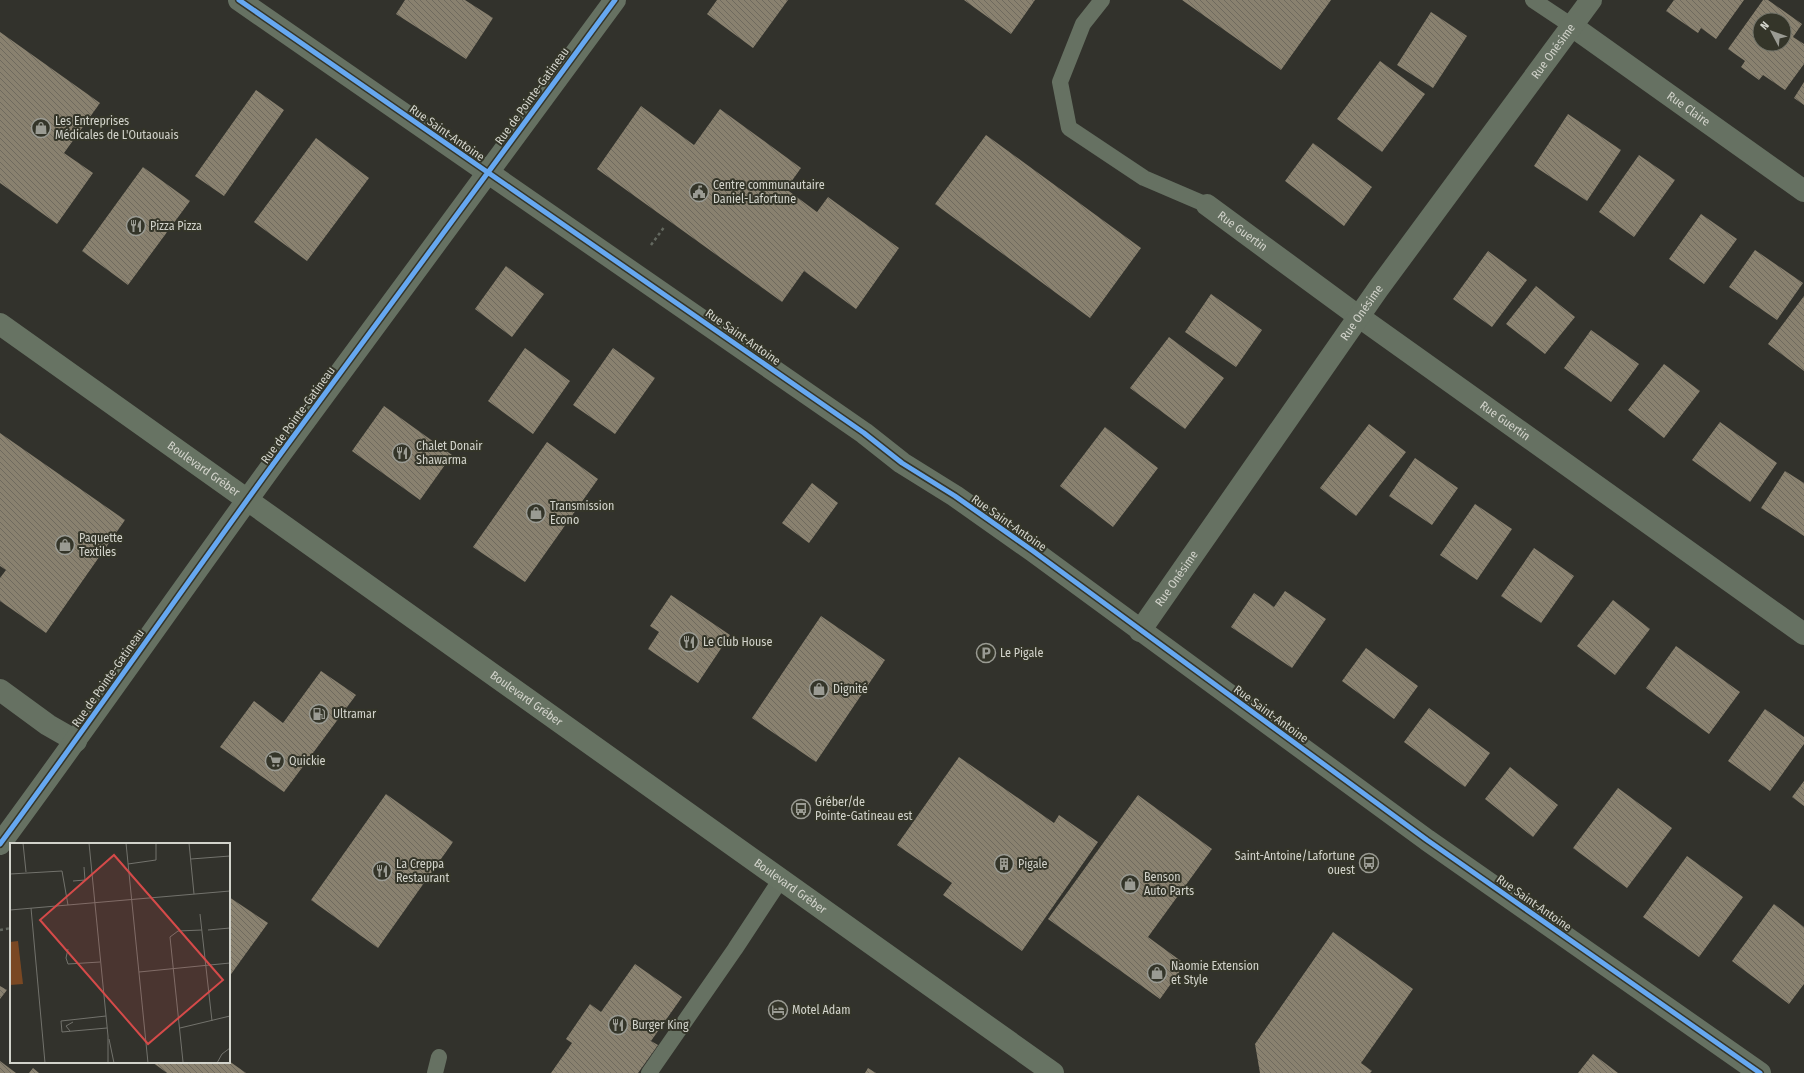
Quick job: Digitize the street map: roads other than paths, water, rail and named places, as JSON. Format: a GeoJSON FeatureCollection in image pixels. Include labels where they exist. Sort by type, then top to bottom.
{"type":"FeatureCollection","features":[{"type":"Feature","properties":{"kind":"main road","name":"Boulevard Gréber"},"geometry":{"type":"LineString","coordinates":[[0,324],[1053,1073]]}},
{"type":"Feature","properties":{"kind":"street","name":"Rue Saint-Antoine"},"geometry":{"type":"LineString","coordinates":[[239,0],[864,433],[902,463],[955,496],[1427,840],[1760,1073]]}},
{"type":"Feature","properties":{"kind":"street","name":"Rue de Pointe-Gatineau"},"geometry":{"type":"LineString","coordinates":[[0,844],[76,741],[140,649],[248,500],[615,0]]}},
{"type":"Feature","properties":{"kind":"street","name":"Rue Onésime"},"geometry":{"type":"LineString","coordinates":[[1140,630],[1358,316],[1591,0]]}},
{"type":"Feature","properties":{"kind":"street","name":"Rue Claire"},"geometry":{"type":"LineString","coordinates":[[1572,26],[1804,191]]}},
{"type":"Feature","properties":{"kind":"street","name":"Rue Guertin"},"geometry":{"type":"LineString","coordinates":[[1207,205],[1358,316],[1804,634]]}},
{"type":"Feature","properties":{"kind":"street"},"geometry":{"type":"LineString","coordinates":[[0,690],[48,725],[76,741]]}},
{"type":"Feature","properties":{"kind":"lane"},"geometry":{"type":"LineString","coordinates":[[1102,0],[1083,24],[1060,82],[1069,128],[1144,178],[1207,205]]}},
{"type":"Feature","properties":{"kind":"lane"},"geometry":{"type":"LineString","coordinates":[[1533,0],[1572,26]]}},
{"type":"Feature","properties":{"kind":"lane"},"geometry":{"type":"LineString","coordinates":[[649,1073],[781,880]]}},
{"type":"Feature","properties":{"kind":"lane"},"geometry":{"type":"LineString","coordinates":[[435,1073],[439,1057]]}},
{"type":"Feature","properties":{"kind":"place","name":"Les Entreprises Médicales de L'Outaouais"},"geometry":{"type":"Point","coordinates":[41,128]}},
{"type":"Feature","properties":{"kind":"place","name":"Centre communautaire Daniel-Lafortune"},"geometry":{"type":"Point","coordinates":[699,192]}},
{"type":"Feature","properties":{"kind":"place","name":"Pizza Pizza"},"geometry":{"type":"Point","coordinates":[136,226]}},
{"type":"Feature","properties":{"kind":"place","name":"Chalet Donair Shawarma"},"geometry":{"type":"Point","coordinates":[402,453]}},
{"type":"Feature","properties":{"kind":"place","name":"Transmission Econo"},"geometry":{"type":"Point","coordinates":[536,513]}},
{"type":"Feature","properties":{"kind":"place","name":"Paquette Textiles"},"geometry":{"type":"Point","coordinates":[65,545]}},
{"type":"Feature","properties":{"kind":"place","name":"Le Club House"},"geometry":{"type":"Point","coordinates":[689,642]}},
{"type":"Feature","properties":{"kind":"place","name":"Le Pigale"},"geometry":{"type":"Point","coordinates":[986,653]}},
{"type":"Feature","properties":{"kind":"place","name":"Dignité"},"geometry":{"type":"Point","coordinates":[819,689]}},
{"type":"Feature","properties":{"kind":"place","name":"Ultramar"},"geometry":{"type":"Point","coordinates":[319,714]}},
{"type":"Feature","properties":{"kind":"place","name":"Quickie"},"geometry":{"type":"Point","coordinates":[275,761]}},
{"type":"Feature","properties":{"kind":"place","name":"Gréber/de Pointe-Gatineau est"},"geometry":{"type":"Point","coordinates":[801,809]}},
{"type":"Feature","properties":{"kind":"place","name":"Saint-Antoine/Lafortune ouest"},"geometry":{"type":"Point","coordinates":[1369,863]}},
{"type":"Feature","properties":{"kind":"place","name":"Pigale"},"geometry":{"type":"Point","coordinates":[1004,864]}},
{"type":"Feature","properties":{"kind":"place","name":"La Creppa Restaurant"},"geometry":{"type":"Point","coordinates":[382,871]}},
{"type":"Feature","properties":{"kind":"place","name":"Benson Auto Parts"},"geometry":{"type":"Point","coordinates":[1130,884]}},
{"type":"Feature","properties":{"kind":"place","name":"Naomie Extension et Style"},"geometry":{"type":"Point","coordinates":[1157,973]}},
{"type":"Feature","properties":{"kind":"place","name":"Motel Adam"},"geometry":{"type":"Point","coordinates":[778,1010]}},
{"type":"Feature","properties":{"kind":"place","name":"Burger King"},"geometry":{"type":"Point","coordinates":[618,1025]}}]}
